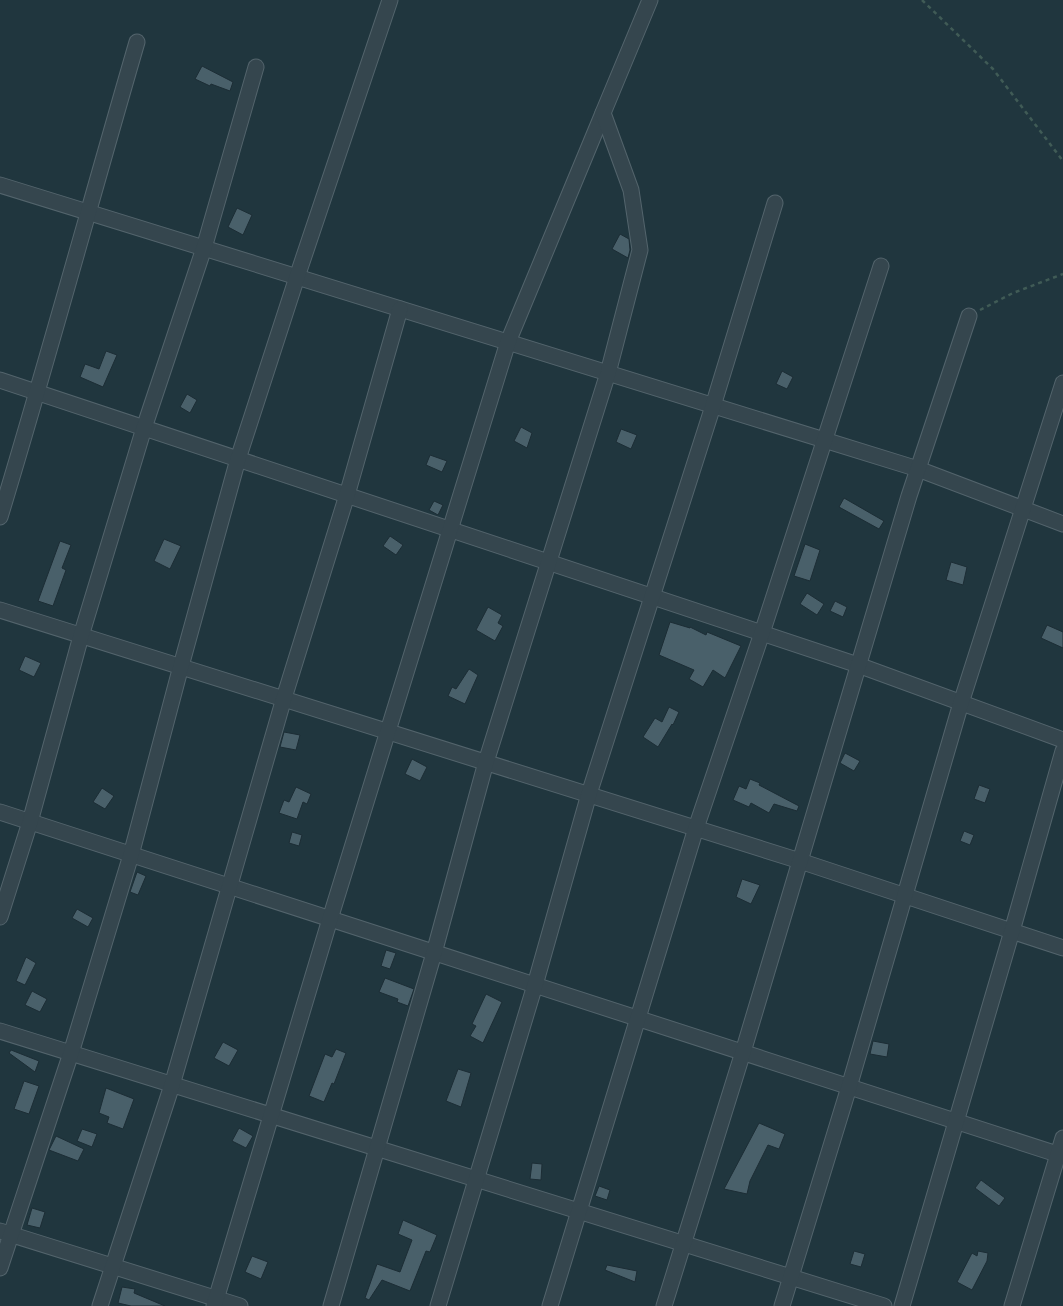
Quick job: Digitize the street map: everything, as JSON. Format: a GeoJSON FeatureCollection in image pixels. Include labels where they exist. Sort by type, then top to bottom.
{"type":"FeatureCollection","features":[{"type":"Feature","properties":{"kind":"street"},"geometry":{"type":"LineString","coordinates":[[0,1268],[5,1232],[71,1052],[131,855],[238,459],[390,0]]}},
{"type":"Feature","properties":{"kind":"street"},"geometry":{"type":"LineString","coordinates":[[215,1302],[330,919],[508,342],[650,0]]}},
{"type":"Feature","properties":{"kind":"street"},"geometry":{"type":"LineString","coordinates":[[0,518],[38,393],[87,212],[137,42]]}},
{"type":"Feature","properties":{"kind":"street"},"geometry":{"type":"LineString","coordinates":[[0,917],[30,822],[81,636],[144,428],[204,248],[256,66]]}},
{"type":"Feature","properties":{"kind":"street"},"geometry":{"type":"LineString","coordinates":[[331,1306],[378,1149],[486,762],[608,373],[640,250],[631,190],[603,113]]}},
{"type":"Feature","properties":{"kind":"street"},"geometry":{"type":"LineString","coordinates":[[0,185],[918,469],[1063,524]]}},
{"type":"Feature","properties":{"kind":"street"},"geometry":{"type":"LineString","coordinates":[[438,1306],[535,985],[589,794],[713,406],[775,203]]}},
{"type":"Feature","properties":{"kind":"street"},"geometry":{"type":"LineString","coordinates":[[550,1306],[696,828],[762,633],[881,266]]}},
{"type":"Feature","properties":{"kind":"street"},"geometry":{"type":"LineString","coordinates":[[100,1306],[172,1085],[284,698],[347,495],[400,309]]}},
{"type":"Feature","properties":{"kind":"street"},"geometry":{"type":"LineString","coordinates":[[664,1306],[743,1052],[918,469],[969,316]]}},
{"type":"Feature","properties":{"kind":"street"},"geometry":{"type":"LineString","coordinates":[[0,380],[762,633],[1063,740]]}},
{"type":"Feature","properties":{"kind":"street"},"geometry":{"type":"LineString","coordinates":[[782,1306],[850,1087],[961,703],[1063,383]]}},
{"type":"Feature","properties":{"kind":"street"},"geometry":{"type":"LineString","coordinates":[[0,610],[800,861],[1063,948]]}},
{"type":"Feature","properties":{"kind":"street"},"geometry":{"type":"LineString","coordinates":[[902,1306],[1063,751]]}},
{"type":"Feature","properties":{"kind":"street"},"geometry":{"type":"LineString","coordinates":[[0,812],[1061,1155]]}},
{"type":"Feature","properties":{"kind":"street"},"geometry":{"type":"LineString","coordinates":[[0,1031],[884,1306]]}},
{"type":"Feature","properties":{"kind":"street"},"geometry":{"type":"LineString","coordinates":[[1012,1306],[1061,1155],[1063,1138]]}},
{"type":"Feature","properties":{"kind":"street"},"geometry":{"type":"LineString","coordinates":[[5,1232],[114,1266],[215,1302],[240,1306]]}},
{"type":"Feature","properties":{"kind":"path"},"geometry":{"type":"LineString","coordinates":[[922,0],[993,69],[1063,161]]}},
{"type":"Feature","properties":{"kind":"path"},"geometry":{"type":"LineString","coordinates":[[969,316],[1013,294],[1063,274]]}},
{"type":"Feature","properties":{"kind":"building"},"geometry":{"type":"Polygon","coordinates":[[[202,66],[233,82],[230,91],[211,84],[210,86],[195,79],[202,66]]]}},
{"type":"Feature","properties":{"kind":"building"},"geometry":{"type":"Polygon","coordinates":[[[237,208],[252,215],[243,235],[228,227],[237,208]]]}},
{"type":"Feature","properties":{"kind":"building"},"geometry":{"type":"Polygon","coordinates":[[[620,234],[629,239],[630,250],[628,258],[612,249],[620,234]]]}},
{"type":"Feature","properties":{"kind":"building"},"geometry":{"type":"Polygon","coordinates":[[[106,351],[117,355],[103,387],[80,377],[85,364],[99,369],[106,351]]]}},
{"type":"Feature","properties":{"kind":"building"},"geometry":{"type":"Polygon","coordinates":[[[782,371],[793,377],[787,389],[776,384],[782,371]]]}},
{"type":"Feature","properties":{"kind":"building"},"geometry":{"type":"Polygon","coordinates":[[[187,394],[197,400],[190,413],[180,407],[187,394]]]}},
{"type":"Feature","properties":{"kind":"building"},"geometry":{"type":"Polygon","coordinates":[[[521,427],[532,433],[527,448],[514,441],[521,427]]]}},
{"type":"Feature","properties":{"kind":"building"},"geometry":{"type":"Polygon","coordinates":[[[621,429],[637,435],[631,449],[616,442],[621,429]]]}},
{"type":"Feature","properties":{"kind":"building"},"geometry":{"type":"Polygon","coordinates":[[[430,455],[447,461],[442,472],[426,465],[430,455]]]}},
{"type":"Feature","properties":{"kind":"building"},"geometry":{"type":"Polygon","coordinates":[[[844,498],[884,521],[879,529],[839,507],[844,498]]]}},
{"type":"Feature","properties":{"kind":"building"},"geometry":{"type":"Polygon","coordinates":[[[434,501],[443,505],[438,515],[429,510],[434,501]]]}},
{"type":"Feature","properties":{"kind":"building"},"geometry":{"type":"Polygon","coordinates":[[[390,536],[403,545],[396,555],[383,546],[390,536]]]}},
{"type":"Feature","properties":{"kind":"building"},"geometry":{"type":"Polygon","coordinates":[[[164,539],[181,546],[170,569],[154,561],[164,539]]]}},
{"type":"Feature","properties":{"kind":"building"},"geometry":{"type":"Polygon","coordinates":[[[60,541],[71,545],[62,568],[66,570],[53,606],[38,601],[60,541]]]}},
{"type":"Feature","properties":{"kind":"building"},"geometry":{"type":"Polygon","coordinates":[[[805,544],[820,550],[810,581],[794,576],[805,544]]]}},
{"type":"Feature","properties":{"kind":"building"},"geometry":{"type":"Polygon","coordinates":[[[951,562],[967,567],[963,585],[946,580],[951,562]]]}},
{"type":"Feature","properties":{"kind":"building"},"geometry":{"type":"Polygon","coordinates":[[[807,593],[824,604],[817,615],[800,604],[807,593]]]}},
{"type":"Feature","properties":{"kind":"building"},"geometry":{"type":"Polygon","coordinates":[[[835,601],[847,607],[843,617],[830,611],[835,601]]]}},
{"type":"Feature","properties":{"kind":"building"},"geometry":{"type":"Polygon","coordinates":[[[488,607],[502,615],[498,623],[503,626],[495,641],[476,630],[488,607]]]}},
{"type":"Feature","properties":{"kind":"building"},"geometry":{"type":"Polygon","coordinates":[[[670,622],[690,627],[706,635],[707,632],[741,646],[725,678],[713,670],[703,687],[689,679],[694,670],[659,655],[670,622]]]}},
{"type":"Feature","properties":{"kind":"building"},"geometry":{"type":"Polygon","coordinates":[[[1047,625],[1063,632],[1063,648],[1041,638],[1047,625]]]}},
{"type":"Feature","properties":{"kind":"building"},"geometry":{"type":"Polygon","coordinates":[[[25,656],[41,663],[34,677],[19,670],[25,656]]]}},
{"type":"Feature","properties":{"kind":"building"},"geometry":{"type":"Polygon","coordinates":[[[469,669],[478,675],[465,704],[448,696],[452,687],[456,689],[469,669]]]}},
{"type":"Feature","properties":{"kind":"building"},"geometry":{"type":"Polygon","coordinates":[[[669,707],[679,712],[673,725],[658,747],[643,737],[655,718],[662,722],[669,707]]]}},
{"type":"Feature","properties":{"kind":"building"},"geometry":{"type":"Polygon","coordinates":[[[284,732],[300,735],[296,750],[280,747],[284,732]]]}},
{"type":"Feature","properties":{"kind":"building"},"geometry":{"type":"Polygon","coordinates":[[[845,753],[860,761],[854,771],[840,763],[845,753]]]}},
{"type":"Feature","properties":{"kind":"building"},"geometry":{"type":"Polygon","coordinates":[[[412,759],[427,767],[420,781],[405,774],[412,759]]]}},
{"type":"Feature","properties":{"kind":"building"},"geometry":{"type":"Polygon","coordinates":[[[750,779],[799,806],[797,811],[774,804],[769,813],[751,803],[749,807],[733,800],[739,786],[746,789],[750,779]]]}},
{"type":"Feature","properties":{"kind":"building"},"geometry":{"type":"Polygon","coordinates":[[[979,785],[990,789],[985,803],[974,799],[979,785]]]}},
{"type":"Feature","properties":{"kind":"building"},"geometry":{"type":"Polygon","coordinates":[[[296,787],[311,794],[307,804],[303,802],[297,819],[279,813],[284,800],[289,802],[296,787]]]}},
{"type":"Feature","properties":{"kind":"building"},"geometry":{"type":"Polygon","coordinates":[[[102,788],[114,796],[105,809],[93,802],[102,788]]]}},
{"type":"Feature","properties":{"kind":"building"},"geometry":{"type":"Polygon","coordinates":[[[964,831],[974,835],[970,845],[960,841],[964,831]]]}},
{"type":"Feature","properties":{"kind":"building"},"geometry":{"type":"Polygon","coordinates":[[[292,832],[302,835],[299,846],[289,843],[292,832]]]}},
{"type":"Feature","properties":{"kind":"building"},"geometry":{"type":"Polygon","coordinates":[[[137,872],[146,876],[138,895],[130,892],[137,872]]]}},
{"type":"Feature","properties":{"kind":"building"},"geometry":{"type":"Polygon","coordinates":[[[742,879],[760,885],[751,904],[736,897],[742,879]]]}},
{"type":"Feature","properties":{"kind":"building"},"geometry":{"type":"Polygon","coordinates":[[[77,909],[93,918],[88,927],[72,918],[77,909]]]}},
{"type":"Feature","properties":{"kind":"building"},"geometry":{"type":"Polygon","coordinates":[[[386,950],[396,953],[390,969],[381,966],[386,950]]]}},
{"type":"Feature","properties":{"kind":"building"},"geometry":{"type":"Polygon","coordinates":[[[26,957],[36,963],[25,985],[16,981],[26,957]]]}},
{"type":"Feature","properties":{"kind":"building"},"geometry":{"type":"Polygon","coordinates":[[[385,978],[414,989],[408,1006],[397,1002],[398,999],[379,992],[385,978]]]}},
{"type":"Feature","properties":{"kind":"building"},"geometry":{"type":"Polygon","coordinates":[[[32,991],[47,999],[40,1012],[25,1005],[32,991]]]}},
{"type":"Feature","properties":{"kind":"building"},"geometry":{"type":"Polygon","coordinates":[[[486,994],[502,1002],[483,1043],[470,1036],[476,1026],[472,1024],[486,994]]]}},
{"type":"Feature","properties":{"kind":"building"},"geometry":{"type":"Polygon","coordinates":[[[873,1041],[889,1044],[887,1057],[870,1054],[873,1041]]]}},
{"type":"Feature","properties":{"kind":"building"},"geometry":{"type":"Polygon","coordinates":[[[223,1042],[238,1050],[229,1066],[214,1058],[223,1042]]]}},
{"type":"Feature","properties":{"kind":"building"},"geometry":{"type":"Polygon","coordinates":[[[336,1049],[346,1053],[334,1084],[332,1083],[324,1102],[309,1096],[325,1054],[332,1057],[336,1049]]]}},
{"type":"Feature","properties":{"kind":"building"},"geometry":{"type":"Polygon","coordinates":[[[11,1050],[39,1061],[35,1072],[9,1053],[11,1050]]]}},
{"type":"Feature","properties":{"kind":"building"},"geometry":{"type":"Polygon","coordinates":[[[458,1069],[471,1073],[461,1107],[446,1101],[458,1069]]]}},
{"type":"Feature","properties":{"kind":"building"},"geometry":{"type":"Polygon","coordinates":[[[24,1081],[39,1086],[29,1114],[14,1109],[24,1081]]]}},
{"type":"Feature","properties":{"kind":"building"},"geometry":{"type":"Polygon","coordinates":[[[106,1088],[134,1099],[123,1129],[107,1123],[109,1117],[99,1113],[106,1088]]]}},
{"type":"Feature","properties":{"kind":"building"},"geometry":{"type":"Polygon","coordinates":[[[759,1123],[785,1134],[779,1149],[768,1145],[750,1181],[747,1194],[724,1189],[759,1123]]]}},
{"type":"Feature","properties":{"kind":"building"},"geometry":{"type":"Polygon","coordinates":[[[239,1128],[253,1136],[246,1148],[232,1141],[239,1128]]]}},
{"type":"Feature","properties":{"kind":"building"},"geometry":{"type":"Polygon","coordinates":[[[82,1129],[97,1134],[92,1147],[77,1141],[82,1129]]]}},
{"type":"Feature","properties":{"kind":"building"},"geometry":{"type":"Polygon","coordinates":[[[56,1136],[84,1149],[78,1161],[49,1150],[56,1136]]]}},
{"type":"Feature","properties":{"kind":"building"},"geometry":{"type":"Polygon","coordinates":[[[532,1163],[542,1164],[541,1180],[530,1179],[532,1163]]]}},
{"type":"Feature","properties":{"kind":"building"},"geometry":{"type":"Polygon","coordinates":[[[981,1180],[1005,1198],[999,1206],[975,1188],[981,1180]]]}},
{"type":"Feature","properties":{"kind":"building"},"geometry":{"type":"Polygon","coordinates":[[[599,1186],[610,1190],[607,1200],[595,1196],[599,1186]]]}},
{"type":"Feature","properties":{"kind":"building"},"geometry":{"type":"Polygon","coordinates":[[[32,1208],[45,1212],[40,1228],[27,1225],[32,1208]]]}},
{"type":"Feature","properties":{"kind":"building"},"geometry":{"type":"Polygon","coordinates":[[[403,1220],[437,1235],[430,1252],[426,1251],[410,1291],[382,1280],[369,1300],[365,1298],[377,1264],[400,1272],[412,1240],[398,1234],[403,1220]]]}},
{"type":"Feature","properties":{"kind":"building"},"geometry":{"type":"Polygon","coordinates":[[[854,1251],[865,1254],[861,1267],[850,1264],[854,1251]]]}},
{"type":"Feature","properties":{"kind":"building"},"geometry":{"type":"Polygon","coordinates":[[[978,1251],[988,1253],[987,1261],[972,1290],[957,1282],[972,1253],[977,1256],[978,1251]]]}},
{"type":"Feature","properties":{"kind":"building"},"geometry":{"type":"Polygon","coordinates":[[[252,1256],[268,1262],[261,1279],[245,1272],[252,1256]]]}},
{"type":"Feature","properties":{"kind":"building"},"geometry":{"type":"Polygon","coordinates":[[[607,1265],[637,1271],[635,1282],[605,1270],[607,1265]]]}},
{"type":"Feature","properties":{"kind":"building"},"geometry":{"type":"Polygon","coordinates":[[[122,1287],[135,1289],[134,1293],[165,1306],[131,1306],[118,1303],[122,1287]]]}}]}
